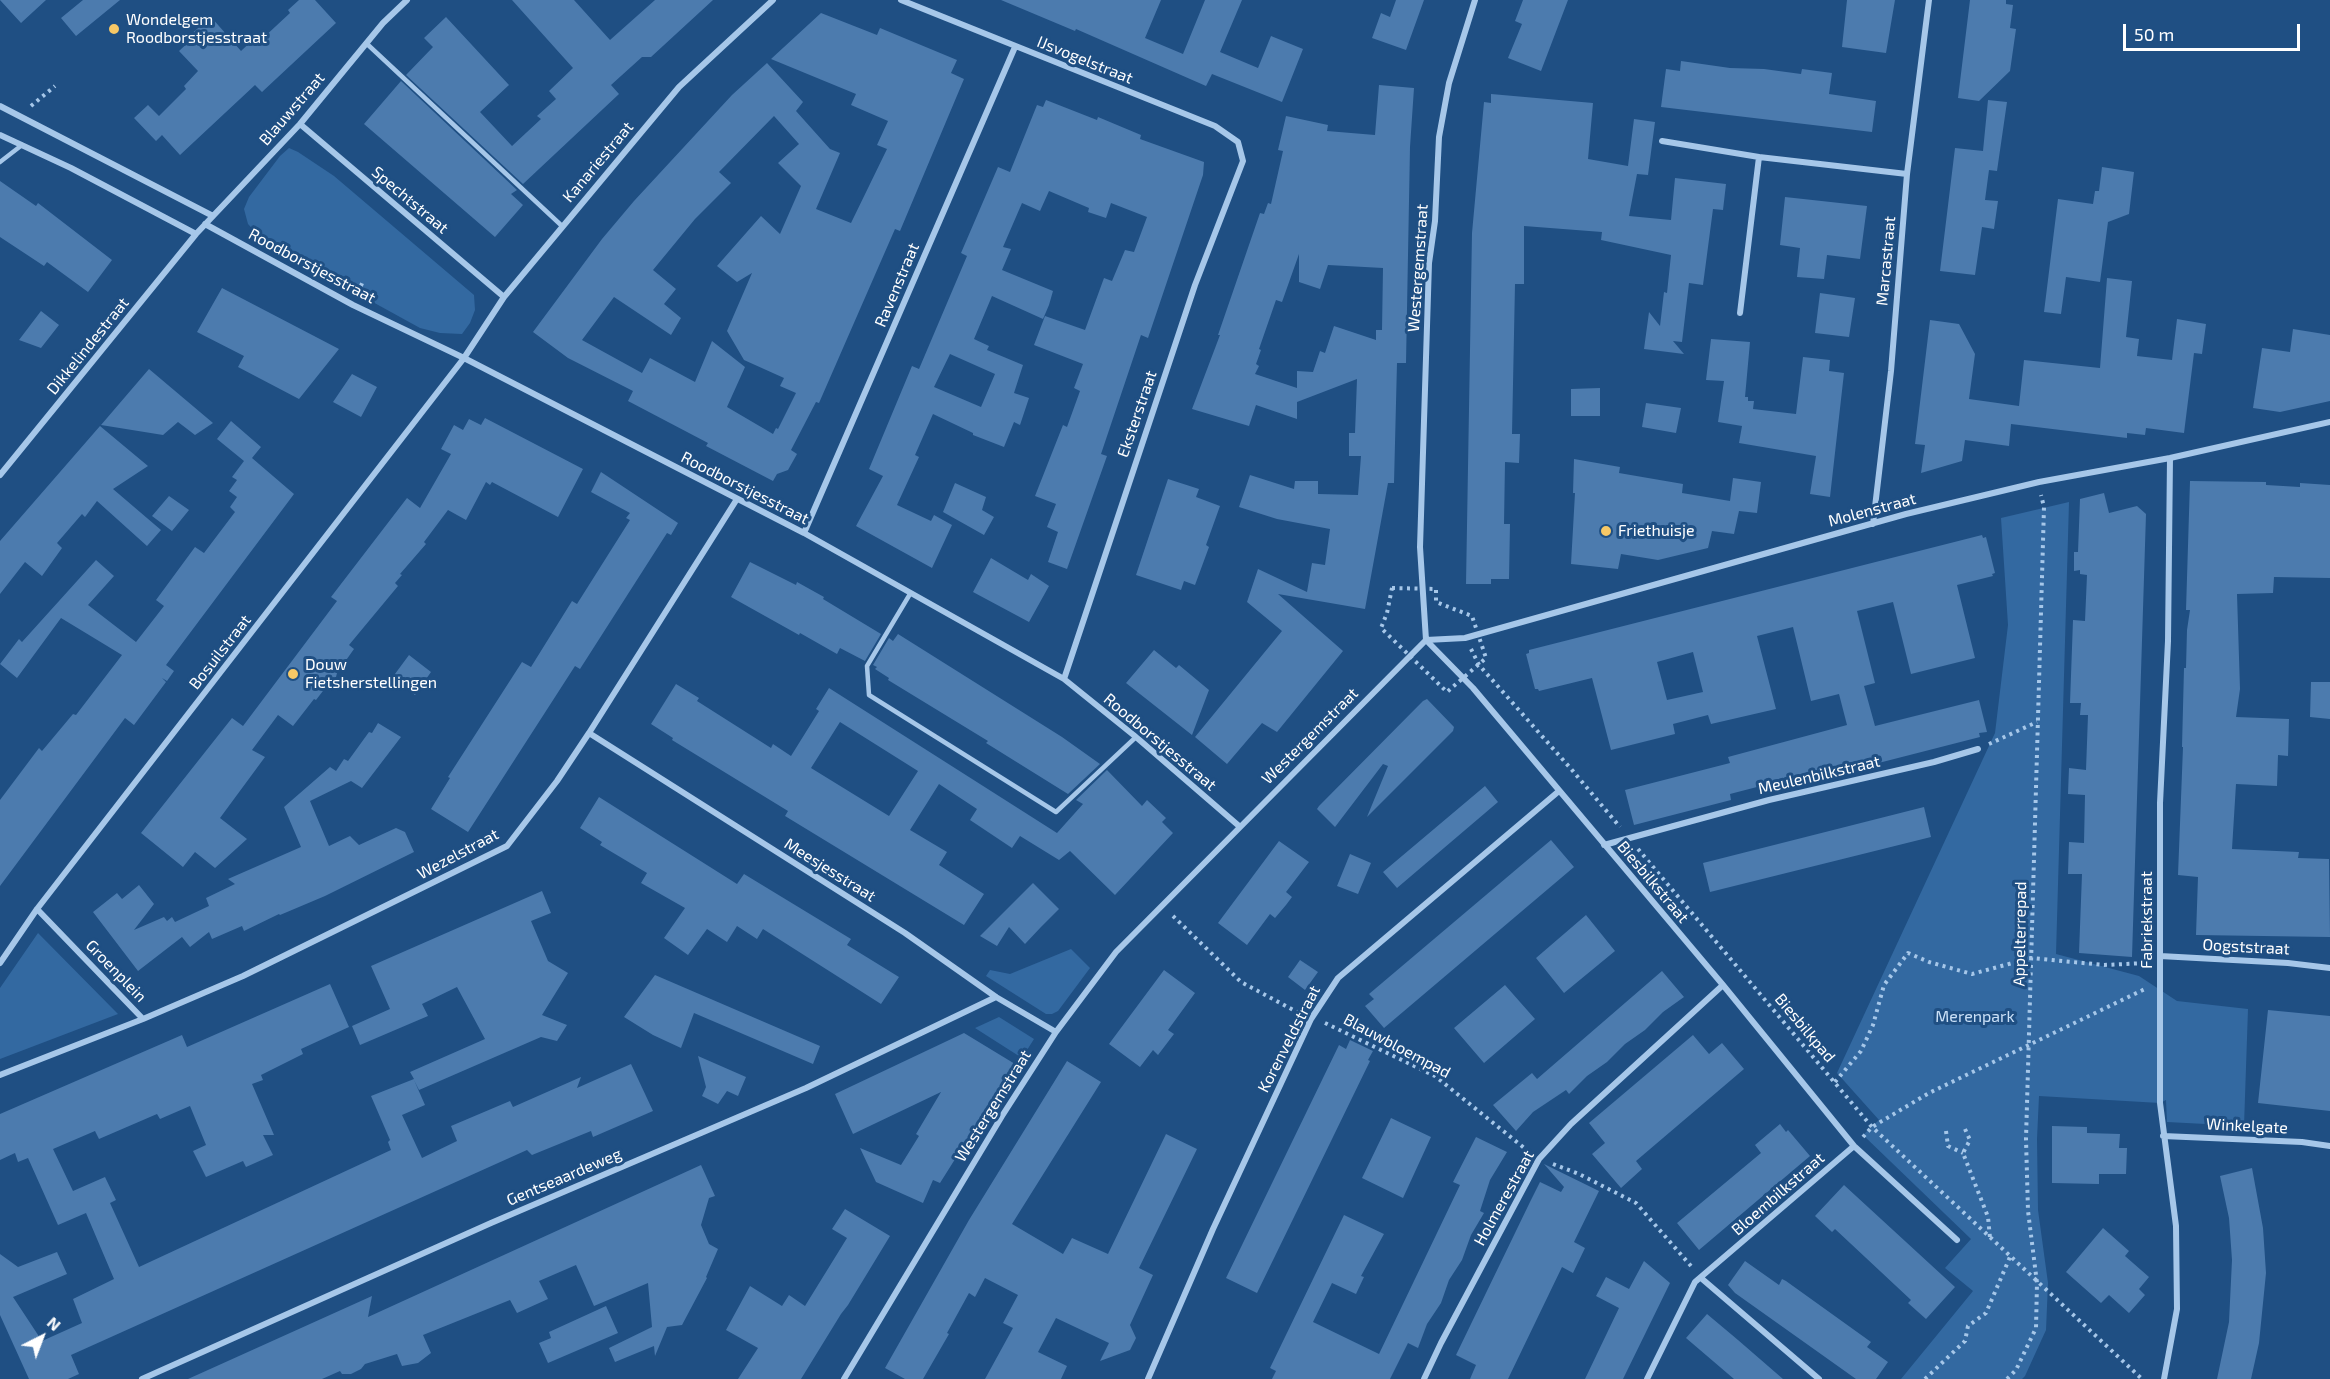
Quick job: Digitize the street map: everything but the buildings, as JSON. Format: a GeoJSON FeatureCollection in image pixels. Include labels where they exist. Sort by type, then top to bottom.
{"type":"FeatureCollection","features":[{"type":"Feature","properties":{"kind":"street","name":"Blauwstraat"},"geometry":{"type":"LineString","coordinates":[[196,234],[300,124],[383,23],[407,0]]}},
{"type":"Feature","properties":{"kind":"street","name":"Kanariestraat"},"geometry":{"type":"LineString","coordinates":[[464,358],[504,297],[679,87],[773,0]]}},
{"type":"Feature","properties":{"kind":"street","name":"IJsvogelstraat"},"geometry":{"type":"LineString","coordinates":[[901,0],[1215,126],[1238,142],[1243,161]]}},
{"type":"Feature","properties":{"kind":"street","name":"Westergemstraat"},"geometry":{"type":"LineString","coordinates":[[844,1379],[1002,1116],[1056,1032],[1116,952],[1426,640],[1420,546],[1428,263],[1435,221],[1438,137],[1449,83],[1475,0]]}},
{"type":"Feature","properties":{"kind":"street","name":"Marcastraat"},"geometry":{"type":"LineString","coordinates":[[1874,524],[1891,371],[1907,174],[1929,0]]}},
{"type":"Feature","properties":{"kind":"street","name":"Ravenstraat"},"geometry":{"type":"LineString","coordinates":[[804,533],[1015,47]]}},
{"type":"Feature","properties":{"kind":"street"},"geometry":{"type":"LineString","coordinates":[[0,106],[213,216]]}},
{"type":"Feature","properties":{"kind":"street","name":"Spechtstraat"},"geometry":{"type":"LineString","coordinates":[[300,124],[504,297]]}},
{"type":"Feature","properties":{"kind":"street"},"geometry":{"type":"LineString","coordinates":[[0,135],[71,168],[196,234]]}},
{"type":"Feature","properties":{"kind":"street"},"geometry":{"type":"LineString","coordinates":[[1662,141],[1759,157],[1907,174]]}},
{"type":"Feature","properties":{"kind":"street"},"geometry":{"type":"LineString","coordinates":[[1740,313],[1759,157]]}},
{"type":"Feature","properties":{"kind":"street","name":"Eksterstraat"},"geometry":{"type":"LineString","coordinates":[[1064,679],[1195,285],[1243,161]]}},
{"type":"Feature","properties":{"kind":"street","name":"Roodborstjesstraat"},"geometry":{"type":"LineString","coordinates":[[205,224],[352,305],[464,358],[804,533],[1064,679],[1136,737],[1239,826]]}},
{"type":"Feature","properties":{"kind":"street","name":"Dikkelindestraat"},"geometry":{"type":"LineString","coordinates":[[0,475],[196,234]]}},
{"type":"Feature","properties":{"kind":"street","name":"Bosuilstraat"},"geometry":{"type":"LineString","coordinates":[[0,963],[37,909],[464,358]]}},
{"type":"Feature","properties":{"kind":"street","name":"Molenstraat"},"geometry":{"type":"LineString","coordinates":[[1426,640],[1465,638],[1874,524],[2039,482],[2170,458],[2330,422]]}},
{"type":"Feature","properties":{"kind":"street","name":"Fabriekstraat"},"geometry":{"type":"LineString","coordinates":[[2164,1379],[2177,1310],[2176,1226],[2160,1102],[2160,803],[2168,641],[2170,458]]}},
{"type":"Feature","properties":{"kind":"street","name":"Wezelstraat"},"geometry":{"type":"LineString","coordinates":[[143,1019],[243,976],[507,846],[557,781],[589,733],[737,499]]}},
{"type":"Feature","properties":{"kind":"street","name":"Biesbilkstraat"},"geometry":{"type":"LineString","coordinates":[[1426,640],[1450,662],[1723,985],[1854,1146]]}},
{"type":"Feature","properties":{"kind":"street","name":"Meesjesstraat"},"geometry":{"type":"LineString","coordinates":[[589,733],[905,933],[996,997],[1056,1032]]}},
{"type":"Feature","properties":{"kind":"street","name":"Meulenbilkstraat"},"geometry":{"type":"LineString","coordinates":[[1604,845],[1769,800],[1934,762],[1977,749]]}},
{"type":"Feature","properties":{"kind":"street","name":"Korenveldstraat"},"geometry":{"type":"LineString","coordinates":[[1148,1379],[1213,1229],[1311,1019],[1338,978],[1559,791]]}},
{"type":"Feature","properties":{"kind":"street","name":"Groenplein"},"geometry":{"type":"LineString","coordinates":[[0,1075],[143,1019],[37,909]]}},
{"type":"Feature","properties":{"kind":"street","name":"Oogststraat"},"geometry":{"type":"LineString","coordinates":[[2160,956],[2288,963],[2330,968]]}},
{"type":"Feature","properties":{"kind":"street","name":"Holmerestraat"},"geometry":{"type":"LineString","coordinates":[[1424,1379],[1539,1159],[1580,1116],[1723,985]]}},
{"type":"Feature","properties":{"kind":"street","name":"Gentseaardeweg"},"geometry":{"type":"LineString","coordinates":[[142,1379],[491,1223],[806,1088],[996,997]]}},
{"type":"Feature","properties":{"kind":"street","name":"Winkelgate"},"geometry":{"type":"LineString","coordinates":[[2163,1136],[2302,1142],[2330,1146]]}},
{"type":"Feature","properties":{"kind":"street"},"geometry":{"type":"LineString","coordinates":[[1854,1146],[1957,1240]]}},
{"type":"Feature","properties":{"kind":"street","name":"Bloembilkstraat"},"geometry":{"type":"LineString","coordinates":[[1647,1379],[1695,1282],[1854,1146]]}},
{"type":"Feature","properties":{"kind":"street"},"geometry":{"type":"LineString","coordinates":[[1701,1278],[1819,1379]]}},
{"type":"Feature","properties":{"kind":"lane"},"geometry":{"type":"LineString","coordinates":[[366,43],[562,226]]}},
{"type":"Feature","properties":{"kind":"lane"},"geometry":{"type":"LineString","coordinates":[[0,162],[22,145]]}},
{"type":"Feature","properties":{"kind":"lane"},"geometry":{"type":"LineString","coordinates":[[910,594],[867,666],[868,695],[1056,812],[1136,737]]}},
{"type":"Feature","properties":{"kind":"path"},"geometry":{"type":"LineString","coordinates":[[19,116],[55,86]]}},
{"type":"Feature","properties":{"kind":"path","name":"Appelterrepad"},"geometry":{"type":"LineString","coordinates":[[2007,1379],[2016,1370],[2036,1328],[2037,1283],[2028,1211],[2026,1139],[2044,507],[2039,482]]}},
{"type":"Feature","properties":{"kind":"path","name":"Biesbilkpad"},"geometry":{"type":"LineString","coordinates":[[1479,665],[1488,671],[1872,1127],[2142,1379]]}},
{"type":"Feature","properties":{"kind":"path"},"geometry":{"type":"LineString","coordinates":[[1977,749],[2037,722]]}},
{"type":"Feature","properties":{"kind":"path","name":"Blauwbloempad"},"geometry":{"type":"LineString","coordinates":[[1162,905],[1241,982],[1311,1019],[1333,1025],[1435,1076],[1539,1159],[1579,1174],[1636,1203],[1701,1278]]}},
{"type":"Feature","properties":{"kind":"path"},"geometry":{"type":"LineString","coordinates":[[1835,1082],[1861,1051],[1873,1025],[1884,985],[1908,953],[1929,963],[1972,974],[2031,958],[2104,965],[2160,964]]}},
{"type":"Feature","properties":{"kind":"path"},"geometry":{"type":"LineString","coordinates":[[1872,1127],[1929,1093],[2160,982]]}},
{"type":"Feature","properties":{"kind":"path"},"geometry":{"type":"LineString","coordinates":[[1963,1153],[1970,1140],[1965,1129]]}},
{"type":"Feature","properties":{"kind":"path"},"geometry":{"type":"LineString","coordinates":[[1946,1131],[1948,1146],[1963,1153],[1988,1217],[1990,1239]]}},
{"type":"Feature","properties":{"kind":"path"},"geometry":{"type":"LineString","coordinates":[[1925,1379],[1965,1341],[1968,1326],[1986,1313],[2010,1257]]}},
{"type":"Feature","properties":{"kind":"green space"},"geometry":{"type":"Polygon","coordinates":[[[289,148],[334,176],[474,295],[475,310],[462,334],[440,333],[420,328],[261,238],[248,224],[244,209],[249,197],[280,156],[289,148]]]}},
{"type":"Feature","properties":{"kind":"green space","name":"Merenpark"},"geometry":{"type":"Polygon","coordinates":[[[2069,502],[2056,954],[2139,976],[2177,1001],[2248,1009],[2244,1126],[2167,1122],[2166,1100],[2160,1103],[2039,1096],[2038,1210],[2048,1283],[2046,1330],[2025,1376],[2022,1379],[1901,1379],[1973,1291],[1945,1268],[1971,1239],[1863,1135],[1879,1120],[1837,1073],[1995,733],[2008,625],[2001,518],[2069,502]]]}},
{"type":"Feature","properties":{"kind":"green space"},"geometry":{"type":"Polygon","coordinates":[[[38,933],[118,1014],[0,1059],[0,988],[38,933]]]}},
{"type":"Feature","properties":{"kind":"green space"},"geometry":{"type":"Polygon","coordinates":[[[1071,949],[1090,968],[1058,1011],[1052,1014],[1046,1014],[986,976],[990,970],[1010,974],[1071,949]]]}},
{"type":"Feature","properties":{"kind":"green space"},"geometry":{"type":"Polygon","coordinates":[[[999,1017],[1034,1039],[1022,1058],[975,1028],[999,1017]]]}},
{"type":"Feature","properties":{"kind":"place","name":"Wondelgem Roodborstjesstraat"},"geometry":{"type":"Point","coordinates":[114,29]}},
{"type":"Feature","properties":{"kind":"place","name":"Friethuisje"},"geometry":{"type":"Point","coordinates":[1606,531]}},
{"type":"Feature","properties":{"kind":"place","name":"Douw Fietsherstellingen"},"geometry":{"type":"Point","coordinates":[293,674]}}]}
